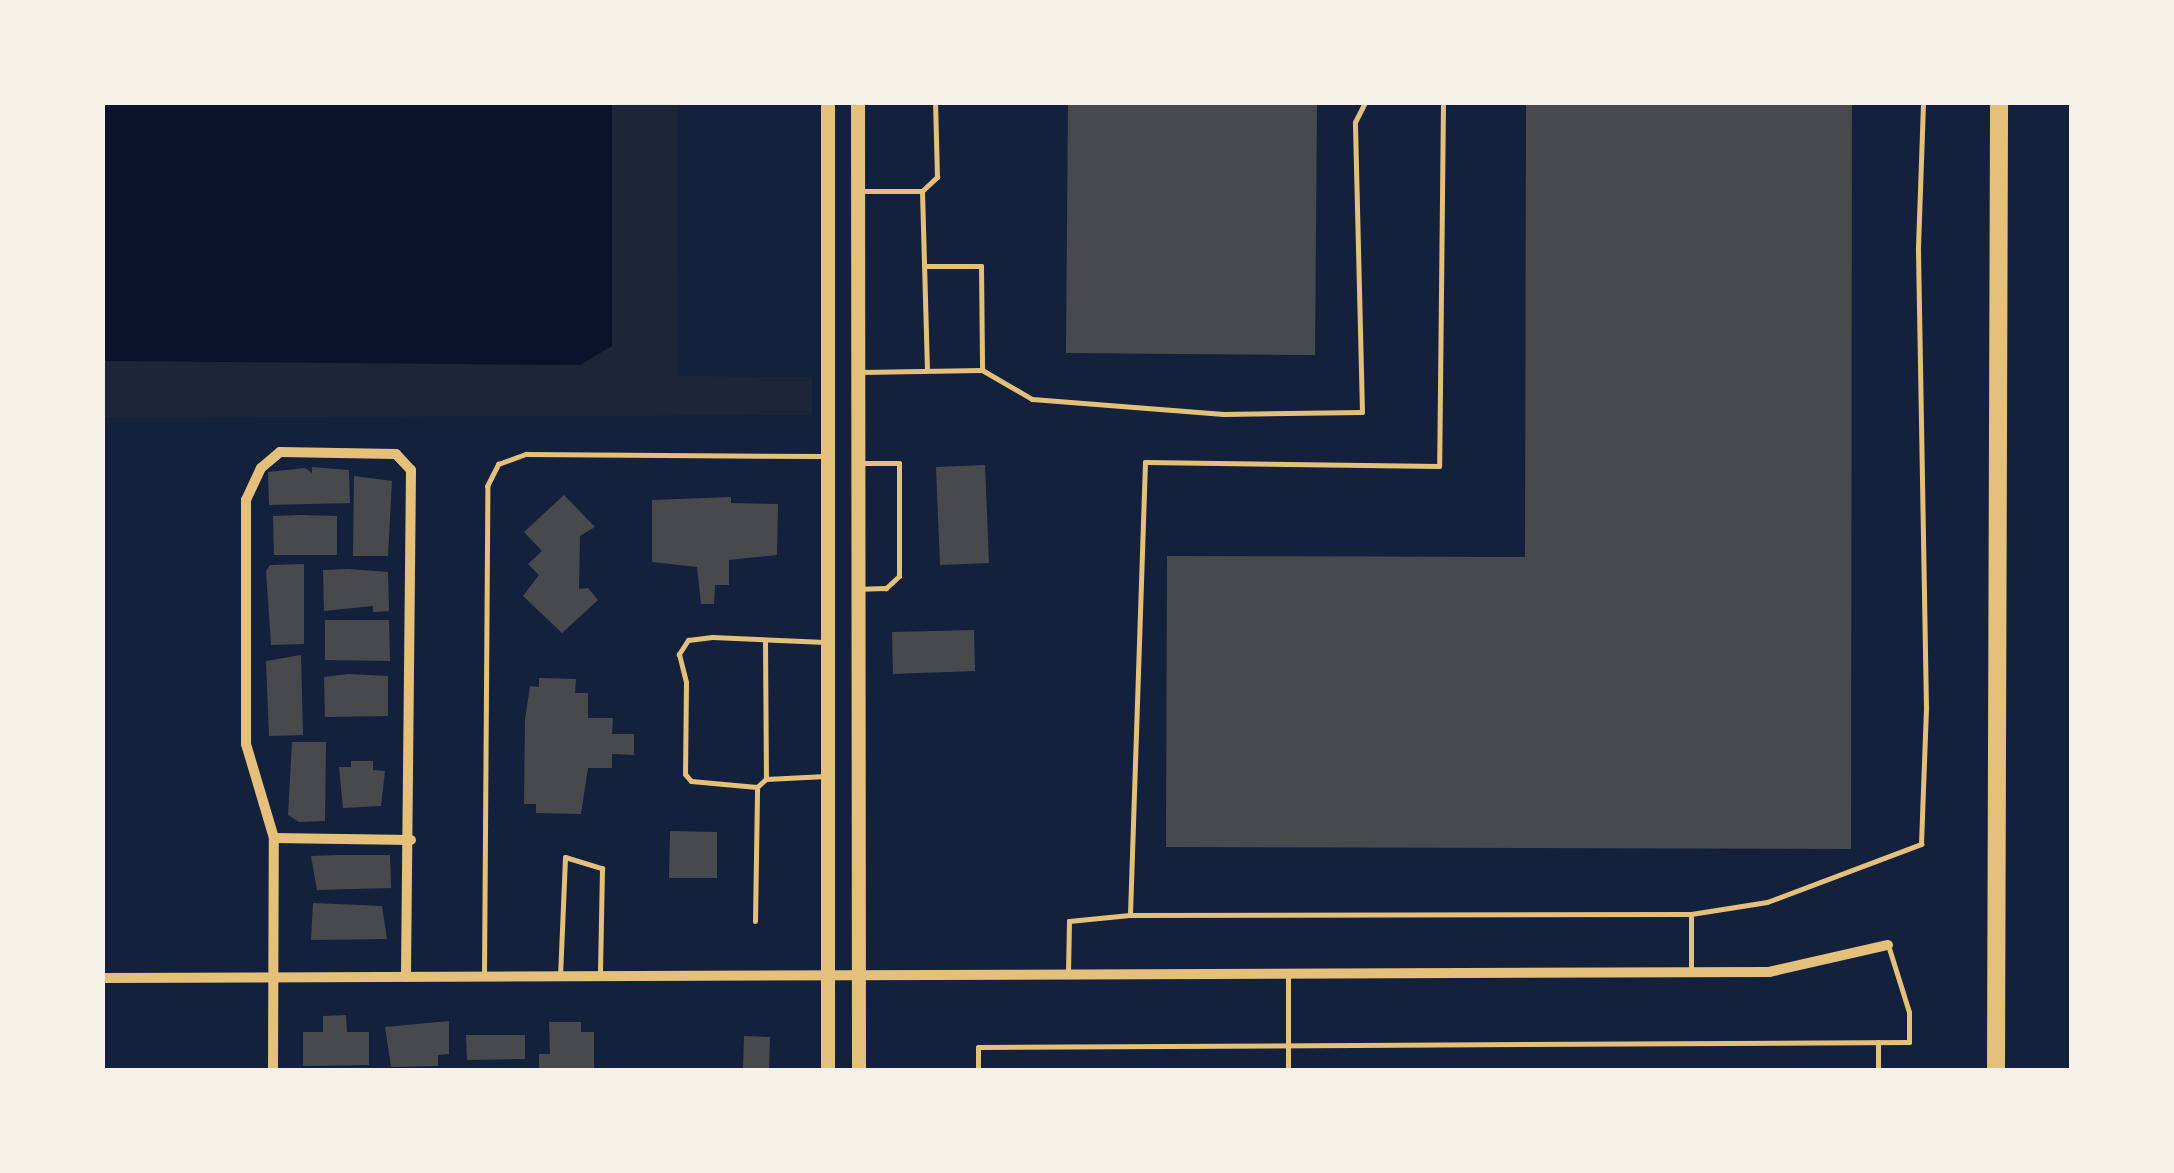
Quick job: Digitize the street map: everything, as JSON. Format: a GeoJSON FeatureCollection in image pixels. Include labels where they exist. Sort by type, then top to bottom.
{"type":"FeatureCollection","features":[{"type":"Feature","properties":{"kind":"highway"},"geometry":{"type":"LineString","coordinates":[[1996,1070],[1999,102]]}},
{"type":"Feature","properties":{"kind":"main road"},"geometry":{"type":"LineString","coordinates":[[828,102],[828,1070]]}},
{"type":"Feature","properties":{"kind":"main road"},"geometry":{"type":"LineString","coordinates":[[858,102],[858,1070]]}},
{"type":"Feature","properties":{"kind":"street"},"geometry":{"type":"LineString","coordinates":[[273,1070],[274,838],[245,732],[246,500],[261,468],[280,452],[396,454],[411,470],[411,840],[406,977]]}},
{"type":"Feature","properties":{"kind":"street"},"geometry":{"type":"LineString","coordinates":[[274,838],[411,840]]}},
{"type":"Feature","properties":{"kind":"street"},"geometry":{"type":"LineString","coordinates":[[102,978],[1691,974],[1800,968],[1888,946]]}},
{"type":"Feature","properties":{"kind":"lane"},"geometry":{"type":"LineString","coordinates":[[858,191],[922,191],[937,177],[935,102]]}},
{"type":"Feature","properties":{"kind":"lane"},"geometry":{"type":"LineString","coordinates":[[858,372],[982,370],[1032,400],[1223,414],[1362,412],[1355,122],[1365,102]]}},
{"type":"Feature","properties":{"kind":"lane"},"geometry":{"type":"LineString","coordinates":[[1130,915],[1145,462],[1439,466],[1443,102]]}},
{"type":"Feature","properties":{"kind":"lane"},"geometry":{"type":"LineString","coordinates":[[1068,976],[1069,920],[1130,915],[1691,914],[1767,902],[1920,844],[1926,709],[1918,247],[1922,102]]}},
{"type":"Feature","properties":{"kind":"lane"},"geometry":{"type":"LineString","coordinates":[[922,191],[927,370]]}},
{"type":"Feature","properties":{"kind":"lane"},"geometry":{"type":"LineString","coordinates":[[924,266],[981,266],[982,370]]}},
{"type":"Feature","properties":{"kind":"lane"},"geometry":{"type":"LineString","coordinates":[[484,978],[487,486],[498,464],[526,454],[828,456]]}},
{"type":"Feature","properties":{"kind":"lane"},"geometry":{"type":"LineString","coordinates":[[858,463],[899,463],[899,576],[886,588],[858,589]]}},
{"type":"Feature","properties":{"kind":"lane"},"geometry":{"type":"LineString","coordinates":[[828,642],[688,640],[679,654],[686,682],[685,774],[698,784],[757,787],[766,779],[828,776]]}},
{"type":"Feature","properties":{"kind":"lane"},"geometry":{"type":"LineString","coordinates":[[765,640],[766,779]]}},
{"type":"Feature","properties":{"kind":"lane"},"geometry":{"type":"LineString","coordinates":[[755,922],[757,787]]}},
{"type":"Feature","properties":{"kind":"lane"},"geometry":{"type":"LineString","coordinates":[[560,978],[560,864],[580,856],[602,868],[600,977]]}},
{"type":"Feature","properties":{"kind":"lane"},"geometry":{"type":"LineString","coordinates":[[1691,914],[1691,974]]}},
{"type":"Feature","properties":{"kind":"lane"},"geometry":{"type":"LineString","coordinates":[[978,1070],[978,1048],[1910,1042],[1909,1012],[1888,946]]}},
{"type":"Feature","properties":{"kind":"lane"},"geometry":{"type":"LineString","coordinates":[[1288,976],[1288,1070]]}},
{"type":"Feature","properties":{"kind":"lane"},"geometry":{"type":"LineString","coordinates":[[1878,1042],[1878,1070]]}},
{"type":"Feature","properties":{"kind":"shaded area"},"geometry":{"type":"Polygon","coordinates":[[[103,102],[612,103],[612,346],[580,365],[103,361],[103,102]]]}},
{"type":"Feature","properties":{"kind":"shaded area"},"geometry":{"type":"Polygon","coordinates":[[[102,103],[677,103],[678,376],[812,377],[812,415],[103,418],[102,103]]]}},
{"type":"Feature","properties":{"kind":"building"},"geometry":{"type":"Polygon","coordinates":[[[1068,102],[1317,102],[1315,355],[1066,353],[1068,102]]]}},
{"type":"Feature","properties":{"kind":"building"},"geometry":{"type":"Polygon","coordinates":[[[1526,102],[1852,102],[1851,849],[1166,847],[1167,556],[1525,557],[1526,102]]]}},
{"type":"Feature","properties":{"kind":"building"},"geometry":{"type":"Polygon","coordinates":[[[985,465],[989,563],[940,565],[936,467],[985,465]]]}},
{"type":"Feature","properties":{"kind":"building"},"geometry":{"type":"Polygon","coordinates":[[[312,467],[349,470],[350,503],[269,505],[268,472],[305,468],[312,473],[312,467]]]}},
{"type":"Feature","properties":{"kind":"building"},"geometry":{"type":"Polygon","coordinates":[[[354,476],[392,481],[388,556],[353,556],[354,476]]]}},
{"type":"Feature","properties":{"kind":"building"},"geometry":{"type":"Polygon","coordinates":[[[564,495],[595,527],[580,536],[579,589],[588,588],[598,600],[562,633],[523,596],[539,575],[528,564],[542,551],[524,532],[564,495]]]}},
{"type":"Feature","properties":{"kind":"building"},"geometry":{"type":"Polygon","coordinates":[[[731,497],[731,503],[778,504],[777,555],[729,560],[729,585],[715,585],[714,604],[701,604],[697,567],[652,562],[652,500],[731,497]]]}},
{"type":"Feature","properties":{"kind":"building"},"geometry":{"type":"Polygon","coordinates":[[[273,516],[337,516],[337,555],[274,555],[273,516]]]}},
{"type":"Feature","properties":{"kind":"building"},"geometry":{"type":"Polygon","coordinates":[[[304,564],[304,644],[271,645],[266,571],[270,565],[304,564]]]}},
{"type":"Feature","properties":{"kind":"building"},"geometry":{"type":"Polygon","coordinates":[[[323,570],[388,572],[389,611],[373,612],[373,606],[324,611],[323,570]]]}},
{"type":"Feature","properties":{"kind":"building"},"geometry":{"type":"Polygon","coordinates":[[[325,620],[389,620],[390,661],[325,660],[325,620]]]}},
{"type":"Feature","properties":{"kind":"building"},"geometry":{"type":"Polygon","coordinates":[[[974,630],[975,671],[893,674],[892,632],[974,630]]]}},
{"type":"Feature","properties":{"kind":"building"},"geometry":{"type":"Polygon","coordinates":[[[301,655],[303,735],[269,736],[266,661],[301,655]]]}},
{"type":"Feature","properties":{"kind":"building"},"geometry":{"type":"Polygon","coordinates":[[[388,676],[388,716],[325,717],[324,677],[388,676]]]}},
{"type":"Feature","properties":{"kind":"building"},"geometry":{"type":"Polygon","coordinates":[[[539,678],[576,679],[575,693],[588,693],[588,718],[613,718],[612,734],[634,734],[634,755],[612,754],[612,768],[588,768],[581,814],[536,813],[536,804],[524,804],[525,720],[530,686],[539,687],[539,678]]]}},
{"type":"Feature","properties":{"kind":"building"},"geometry":{"type":"Polygon","coordinates":[[[292,742],[326,742],[325,821],[299,822],[288,815],[292,742]]]}},
{"type":"Feature","properties":{"kind":"building"},"geometry":{"type":"Polygon","coordinates":[[[351,761],[373,761],[373,770],[385,771],[381,806],[343,808],[339,767],[351,767],[351,761]]]}},
{"type":"Feature","properties":{"kind":"building"},"geometry":{"type":"Polygon","coordinates":[[[670,831],[717,832],[717,878],[669,878],[670,831]]]}},
{"type":"Feature","properties":{"kind":"building"},"geometry":{"type":"Polygon","coordinates":[[[390,855],[391,888],[317,890],[311,856],[390,855]]]}},
{"type":"Feature","properties":{"kind":"building"},"geometry":{"type":"Polygon","coordinates":[[[313,903],[382,906],[387,939],[311,940],[313,903]]]}},
{"type":"Feature","properties":{"kind":"building"},"geometry":{"type":"Polygon","coordinates":[[[346,1015],[347,1032],[369,1032],[369,1065],[303,1066],[303,1032],[323,1032],[323,1016],[346,1015]]]}},
{"type":"Feature","properties":{"kind":"building"},"geometry":{"type":"Polygon","coordinates":[[[449,1021],[449,1054],[438,1055],[438,1066],[391,1067],[385,1027],[449,1021]]]}},
{"type":"Feature","properties":{"kind":"building"},"geometry":{"type":"Polygon","coordinates":[[[549,1022],[581,1022],[581,1032],[594,1032],[594,1070],[539,1070],[539,1054],[550,1054],[549,1022]]]}},
{"type":"Feature","properties":{"kind":"building"},"geometry":{"type":"Polygon","coordinates":[[[466,1035],[525,1035],[525,1059],[467,1060],[466,1035]]]}},
{"type":"Feature","properties":{"kind":"building"},"geometry":{"type":"Polygon","coordinates":[[[744,1036],[770,1037],[769,1070],[743,1070],[744,1036]]]}}]}
